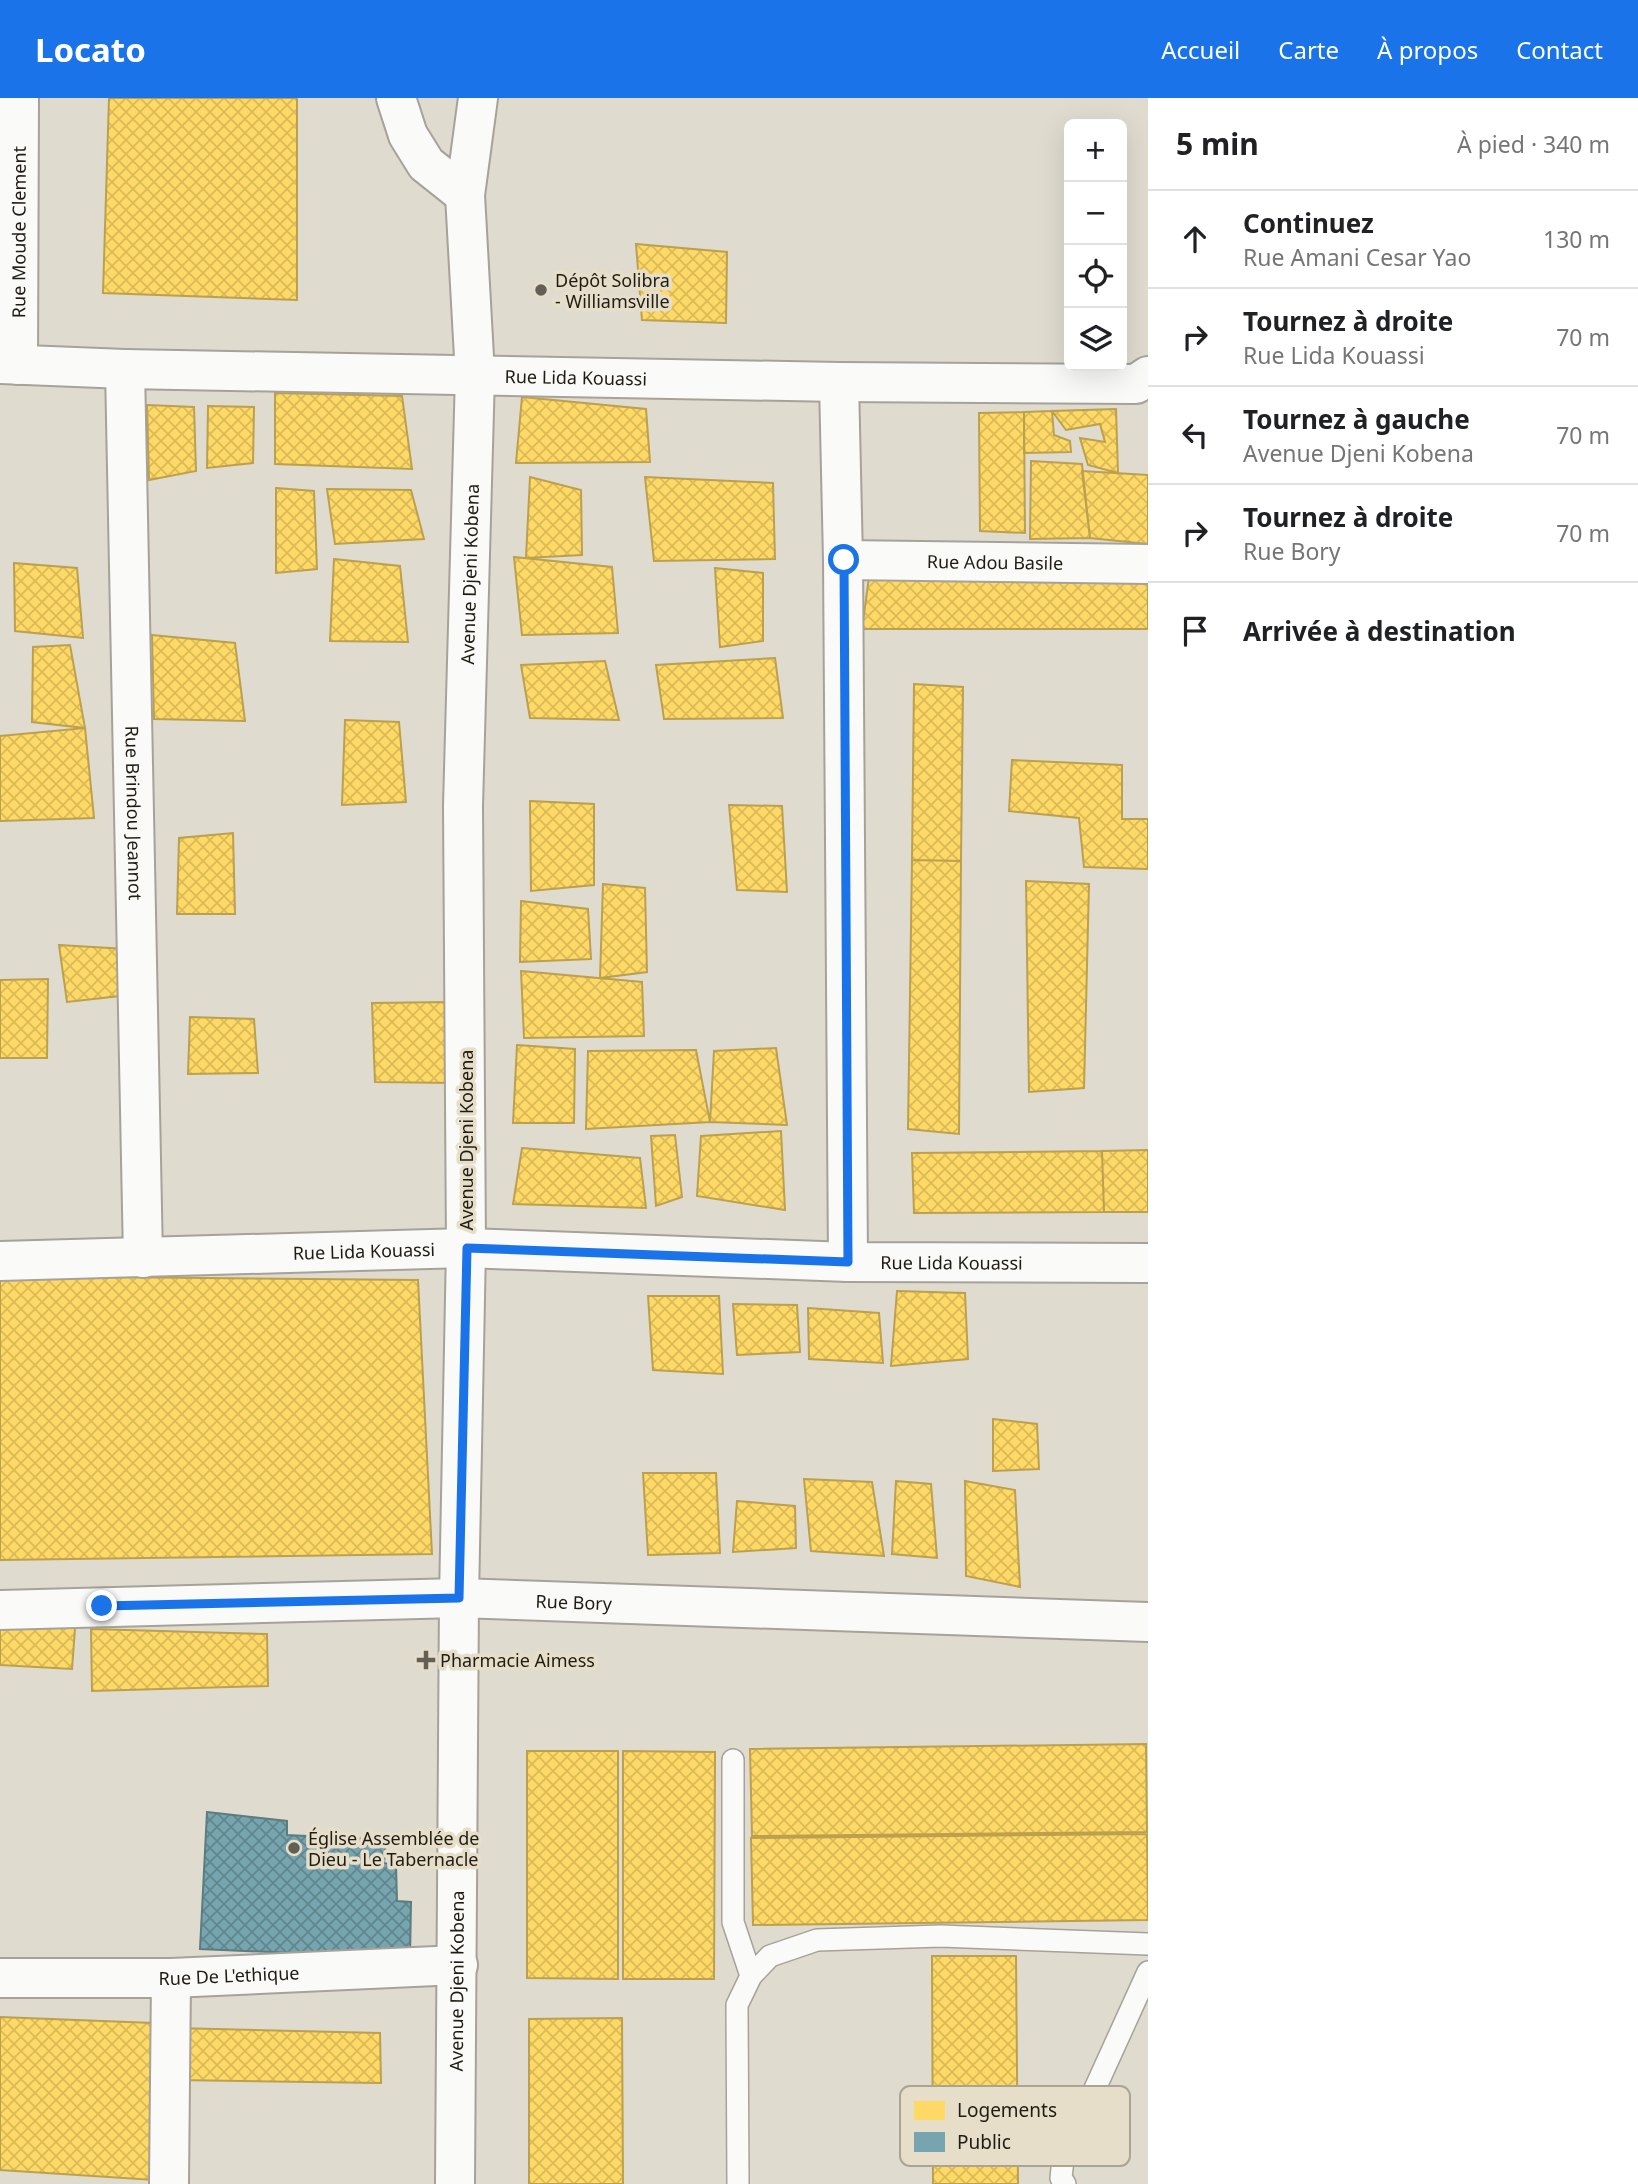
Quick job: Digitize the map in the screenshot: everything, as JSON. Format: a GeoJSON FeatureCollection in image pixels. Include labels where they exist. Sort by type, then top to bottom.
{"type":"FeatureCollection","features":[{"type":"Feature","properties":{"kind":"street","name":"Rue Moude Clement"},"geometry":{"type":"LineString","coordinates":[[9,365],[19,98]]}},
{"type":"Feature","properties":{"kind":"street"},"geometry":{"type":"LineString","coordinates":[[396,98],[408,135],[426,164],[465,195]]}},
{"type":"Feature","properties":{"kind":"street","name":"Avenue Djeni Kobena"},"geometry":{"type":"LineString","coordinates":[[455,2184],[459,1598],[467,1248],[463,806],[475,375],[465,195],[477,100]]}},
{"type":"Feature","properties":{"kind":"street","name":"Rue Lida Kouassi"},"geometry":{"type":"LineString","coordinates":[[9,365],[839,382],[1136,384],[1148,376]]}},
{"type":"Feature","properties":{"kind":"street","name":"Rue Brindou Jeannot"},"geometry":{"type":"LineString","coordinates":[[125,369],[144,1258]]}},
{"type":"Feature","properties":{"kind":"street"},"geometry":{"type":"LineString","coordinates":[[839,382],[844,560],[848,1262]]}},
{"type":"Feature","properties":{"kind":"street","name":"Rue Adou Basile"},"geometry":{"type":"LineString","coordinates":[[844,560],[1148,564]]}},
{"type":"Feature","properties":{"kind":"street","name":"Rue Lida Kouassi"},"geometry":{"type":"LineString","coordinates":[[0,1261],[467,1248],[848,1262],[1148,1263]]}},
{"type":"Feature","properties":{"kind":"street","name":"Rue Bory"},"geometry":{"type":"LineString","coordinates":[[0,1610],[459,1598],[1148,1622]]}},
{"type":"Feature","properties":{"kind":"street","name":"Rue De L'ethique"},"geometry":{"type":"LineString","coordinates":[[0,1978],[171,1978],[458,1965]]}},
{"type":"Feature","properties":{"kind":"street"},"geometry":{"type":"LineString","coordinates":[[169,2184],[171,1978]]}},
{"type":"Feature","properties":{"kind":"lane"},"geometry":{"type":"LineString","coordinates":[[733,1760],[733,1922],[751,1976]]}},
{"type":"Feature","properties":{"kind":"lane"},"geometry":{"type":"LineString","coordinates":[[738,2184],[737,2005],[751,1976],[770,1956],[817,1940],[941,1936],[1148,1944]]}},
{"type":"Feature","properties":{"kind":"lane"},"geometry":{"type":"LineString","coordinates":[[1096,2086],[1148,1972]]}},
{"type":"Feature","properties":{"kind":"lane"},"geometry":{"type":"LineString","coordinates":[[1062,2166],[1061,2178],[1065,2184]]}},
{"type":"Feature","properties":{"kind":"building: Logements"},"geometry":{"type":"Polygon","coordinates":[[[109,98],[297,98],[297,300],[103,293],[109,98]]]}},
{"type":"Feature","properties":{"kind":"building: Logements"},"geometry":{"type":"Polygon","coordinates":[[[636,244],[727,252],[726,323],[642,320],[636,244]]]}},
{"type":"Feature","properties":{"kind":"building: Logements"},"geometry":{"type":"Polygon","coordinates":[[[275,393],[402,396],[412,469],[275,464],[275,393]]]}},
{"type":"Feature","properties":{"kind":"building: Logements"},"geometry":{"type":"Polygon","coordinates":[[[522,397],[646,409],[650,462],[516,463],[522,397]]]}},
{"type":"Feature","properties":{"kind":"building: Logements"},"geometry":{"type":"Polygon","coordinates":[[[147,405],[194,407],[196,471],[149,480],[147,405]]]}},
{"type":"Feature","properties":{"kind":"building: Logements"},"geometry":{"type":"Polygon","coordinates":[[[208,406],[254,407],[253,463],[207,468],[208,406]]]}},
{"type":"Feature","properties":{"kind":"building: Logements"},"geometry":{"type":"Polygon","coordinates":[[[1116,409],[1118,473],[1088,465],[1080,438],[1105,442],[1100,424],[1066,430],[1052,411],[1116,409]]]}},
{"type":"Feature","properties":{"kind":"building: Logements"},"geometry":{"type":"Polygon","coordinates":[[[1052,411],[1054,435],[1070,441],[1071,452],[1024,453],[1024,412],[1052,411]]]}},
{"type":"Feature","properties":{"kind":"building: Logements"},"geometry":{"type":"Polygon","coordinates":[[[1024,412],[1025,533],[980,531],[979,413],[1024,412]]]}},
{"type":"Feature","properties":{"kind":"building: Logements"},"geometry":{"type":"Polygon","coordinates":[[[1031,461],[1082,464],[1090,538],[1030,539],[1031,461]]]}},
{"type":"Feature","properties":{"kind":"building: Logements"},"geometry":{"type":"Polygon","coordinates":[[[1082,471],[1148,475],[1148,544],[1090,538],[1082,471]]]}},
{"type":"Feature","properties":{"kind":"building: Logements"},"geometry":{"type":"Polygon","coordinates":[[[530,477],[581,490],[582,555],[526,558],[530,477]]]}},
{"type":"Feature","properties":{"kind":"building: Logements"},"geometry":{"type":"Polygon","coordinates":[[[645,477],[773,483],[775,559],[654,561],[645,477]]]}},
{"type":"Feature","properties":{"kind":"building: Logements"},"geometry":{"type":"Polygon","coordinates":[[[276,488],[314,491],[317,569],[276,573],[276,488]]]}},
{"type":"Feature","properties":{"kind":"building: Logements"},"geometry":{"type":"Polygon","coordinates":[[[327,489],[411,490],[424,539],[335,544],[327,489]]]}},
{"type":"Feature","properties":{"kind":"building: Logements"},"geometry":{"type":"Polygon","coordinates":[[[514,557],[612,567],[618,633],[522,635],[514,557]]]}},
{"type":"Feature","properties":{"kind":"building: Logements"},"geometry":{"type":"Polygon","coordinates":[[[334,559],[400,566],[408,642],[330,641],[334,559]]]}},
{"type":"Feature","properties":{"kind":"building: Logements"},"geometry":{"type":"Polygon","coordinates":[[[14,563],[77,568],[83,638],[15,631],[14,563]]]}},
{"type":"Feature","properties":{"kind":"building: Logements"},"geometry":{"type":"Polygon","coordinates":[[[715,568],[763,573],[763,641],[720,647],[715,568]]]}},
{"type":"Feature","properties":{"kind":"building: Logements"},"geometry":{"type":"Polygon","coordinates":[[[869,577],[1148,581],[1148,629],[862,629],[869,577]]]}},
{"type":"Feature","properties":{"kind":"building: Logements"},"geometry":{"type":"Polygon","coordinates":[[[152,635],[235,643],[245,721],[154,719],[152,635]]]}},
{"type":"Feature","properties":{"kind":"building: Logements"},"geometry":{"type":"Polygon","coordinates":[[[70,645],[85,728],[32,722],[33,647],[70,645]]]}},
{"type":"Feature","properties":{"kind":"building: Logements"},"geometry":{"type":"Polygon","coordinates":[[[775,658],[783,718],[664,719],[656,665],[775,658]]]}},
{"type":"Feature","properties":{"kind":"building: Logements"},"geometry":{"type":"Polygon","coordinates":[[[605,661],[619,720],[530,718],[521,665],[605,661]]]}},
{"type":"Feature","properties":{"kind":"building: Logements"},"geometry":{"type":"Polygon","coordinates":[[[914,684],[963,687],[961,861],[912,860],[914,684]]]}},
{"type":"Feature","properties":{"kind":"building: Logements"},"geometry":{"type":"Polygon","coordinates":[[[345,720],[399,722],[406,802],[342,805],[345,720]]]}},
{"type":"Feature","properties":{"kind":"building: Logements"},"geometry":{"type":"Polygon","coordinates":[[[85,728],[94,818],[0,821],[0,736],[85,728]]]}},
{"type":"Feature","properties":{"kind":"building: Logements"},"geometry":{"type":"Polygon","coordinates":[[[1012,760],[1122,765],[1122,819],[1148,819],[1148,869],[1084,867],[1079,818],[1009,811],[1012,760]]]}},
{"type":"Feature","properties":{"kind":"building: Logements"},"geometry":{"type":"Polygon","coordinates":[[[530,801],[594,804],[594,885],[531,891],[530,801]]]}},
{"type":"Feature","properties":{"kind":"building: Logements"},"geometry":{"type":"Polygon","coordinates":[[[729,805],[782,806],[787,892],[737,890],[729,805]]]}},
{"type":"Feature","properties":{"kind":"building: Logements"},"geometry":{"type":"Polygon","coordinates":[[[233,833],[235,914],[177,914],[179,838],[233,833]]]}},
{"type":"Feature","properties":{"kind":"building: Logements"},"geometry":{"type":"Polygon","coordinates":[[[912,860],[961,861],[959,1134],[908,1129],[912,860]]]}},
{"type":"Feature","properties":{"kind":"building: Logements"},"geometry":{"type":"Polygon","coordinates":[[[1026,881],[1089,884],[1084,1088],[1029,1092],[1026,881]]]}},
{"type":"Feature","properties":{"kind":"building: Logements"},"geometry":{"type":"Polygon","coordinates":[[[603,884],[645,888],[647,972],[600,978],[603,884]]]}},
{"type":"Feature","properties":{"kind":"building: Logements"},"geometry":{"type":"Polygon","coordinates":[[[521,901],[588,909],[591,959],[520,962],[521,901]]]}},
{"type":"Feature","properties":{"kind":"building: Logements"},"geometry":{"type":"Polygon","coordinates":[[[59,945],[126,949],[120,996],[67,1002],[59,945]]]}},
{"type":"Feature","properties":{"kind":"building: Logements"},"geometry":{"type":"Polygon","coordinates":[[[521,971],[642,982],[644,1036],[524,1038],[521,971]]]}},
{"type":"Feature","properties":{"kind":"building: Logements"},"geometry":{"type":"Polygon","coordinates":[[[48,979],[47,1058],[0,1058],[0,980],[48,979]]]}},
{"type":"Feature","properties":{"kind":"building: Logements"},"geometry":{"type":"Polygon","coordinates":[[[448,1002],[453,1083],[375,1082],[372,1003],[448,1002]]]}},
{"type":"Feature","properties":{"kind":"building: Logements"},"geometry":{"type":"Polygon","coordinates":[[[190,1017],[254,1019],[258,1073],[188,1074],[190,1017]]]}},
{"type":"Feature","properties":{"kind":"building: Logements"},"geometry":{"type":"Polygon","coordinates":[[[517,1045],[575,1049],[574,1123],[513,1123],[517,1045]]]}},
{"type":"Feature","properties":{"kind":"building: Logements"},"geometry":{"type":"Polygon","coordinates":[[[776,1048],[787,1125],[710,1122],[714,1051],[776,1048]]]}},
{"type":"Feature","properties":{"kind":"building: Logements"},"geometry":{"type":"Polygon","coordinates":[[[696,1050],[710,1122],[586,1129],[588,1051],[696,1050]]]}},
{"type":"Feature","properties":{"kind":"building: Logements"},"geometry":{"type":"Polygon","coordinates":[[[781,1131],[785,1210],[697,1196],[701,1136],[781,1131]]]}},
{"type":"Feature","properties":{"kind":"building: Logements"},"geometry":{"type":"Polygon","coordinates":[[[675,1135],[682,1197],[656,1206],[651,1136],[675,1135]]]}},
{"type":"Feature","properties":{"kind":"building: Logements"},"geometry":{"type":"Polygon","coordinates":[[[522,1148],[640,1158],[646,1208],[513,1204],[522,1148]]]}},
{"type":"Feature","properties":{"kind":"building: Logements"},"geometry":{"type":"Polygon","coordinates":[[[1148,1150],[1148,1212],[1104,1212],[1102,1151],[1148,1150]]]}},
{"type":"Feature","properties":{"kind":"building: Logements"},"geometry":{"type":"Polygon","coordinates":[[[1102,1151],[1104,1212],[914,1213],[912,1153],[1102,1151]]]}},
{"type":"Feature","properties":{"kind":"building: Logements"},"geometry":{"type":"Polygon","coordinates":[[[0,1276],[418,1280],[432,1554],[0,1560],[0,1276]]]}},
{"type":"Feature","properties":{"kind":"building: Logements"},"geometry":{"type":"Polygon","coordinates":[[[897,1291],[965,1293],[968,1359],[891,1366],[897,1291]]]}},
{"type":"Feature","properties":{"kind":"building: Logements"},"geometry":{"type":"Polygon","coordinates":[[[648,1296],[719,1296],[723,1374],[653,1370],[648,1296]]]}},
{"type":"Feature","properties":{"kind":"building: Logements"},"geometry":{"type":"Polygon","coordinates":[[[733,1304],[797,1305],[800,1352],[737,1355],[733,1304]]]}},
{"type":"Feature","properties":{"kind":"building: Logements"},"geometry":{"type":"Polygon","coordinates":[[[808,1308],[879,1313],[883,1363],[809,1359],[808,1308]]]}},
{"type":"Feature","properties":{"kind":"building: Logements"},"geometry":{"type":"Polygon","coordinates":[[[993,1419],[1037,1424],[1039,1469],[993,1471],[993,1419]]]}},
{"type":"Feature","properties":{"kind":"building: Logements"},"geometry":{"type":"Polygon","coordinates":[[[643,1473],[716,1473],[720,1553],[648,1555],[643,1473]]]}},
{"type":"Feature","properties":{"kind":"building: Logements"},"geometry":{"type":"Polygon","coordinates":[[[804,1479],[872,1482],[884,1556],[811,1551],[804,1479]]]}},
{"type":"Feature","properties":{"kind":"building: Logements"},"geometry":{"type":"Polygon","coordinates":[[[896,1481],[931,1484],[937,1558],[892,1554],[896,1481]]]}},
{"type":"Feature","properties":{"kind":"building: Logements"},"geometry":{"type":"Polygon","coordinates":[[[965,1481],[1015,1490],[1020,1587],[966,1576],[965,1481]]]}},
{"type":"Feature","properties":{"kind":"building: Logements"},"geometry":{"type":"Polygon","coordinates":[[[737,1501],[795,1506],[796,1548],[733,1552],[737,1501]]]}},
{"type":"Feature","properties":{"kind":"building: Logements"},"geometry":{"type":"Polygon","coordinates":[[[0,1614],[76,1615],[72,1669],[0,1665],[0,1614]]]}},
{"type":"Feature","properties":{"kind":"building: Logements"},"geometry":{"type":"Polygon","coordinates":[[[91,1629],[267,1634],[268,1686],[92,1691],[91,1629]]]}},
{"type":"Feature","properties":{"kind":"building: Logements"},"geometry":{"type":"Polygon","coordinates":[[[1146,1744],[1147,1832],[752,1836],[750,1749],[1146,1744]]]}},
{"type":"Feature","properties":{"kind":"building: Logements"},"geometry":{"type":"Polygon","coordinates":[[[527,1751],[618,1751],[618,1979],[527,1978],[527,1751]]]}},
{"type":"Feature","properties":{"kind":"building: Logements"},"geometry":{"type":"Polygon","coordinates":[[[623,1751],[715,1752],[714,1979],[623,1979],[623,1751]]]}},
{"type":"Feature","properties":{"kind":"building: Logements"},"geometry":{"type":"Polygon","coordinates":[[[1147,1834],[1148,1920],[753,1925],[751,1838],[1147,1834]]]}},
{"type":"Feature","properties":{"kind":"building: Logements"},"geometry":{"type":"Polygon","coordinates":[[[932,1956],[1016,1956],[1017,2086],[933,2086],[932,1956]]]}},
{"type":"Feature","properties":{"kind":"building: Logements"},"geometry":{"type":"Polygon","coordinates":[[[0,2017],[153,2023],[154,2180],[0,2170],[0,2017]]]}},
{"type":"Feature","properties":{"kind":"building: Logements"},"geometry":{"type":"Polygon","coordinates":[[[622,2018],[623,2184],[529,2184],[529,2019],[622,2018]]]}},
{"type":"Feature","properties":{"kind":"building: Logements"},"geometry":{"type":"Polygon","coordinates":[[[174,2028],[380,2033],[381,2083],[177,2080],[174,2028]]]}},
{"type":"Feature","properties":{"kind":"building: Logements"},"geometry":{"type":"Polygon","coordinates":[[[933,2166],[1018,2166],[1018,2184],[933,2184],[933,2166]]]}},
{"type":"Feature","properties":{"kind":"building: Public"},"geometry":{"type":"Polygon","coordinates":[[[207,1812],[287,1821],[287,1835],[386,1840],[384,1863],[396,1865],[397,1901],[411,1902],[410,1958],[200,1949],[207,1812]]]}},
{"type":"Feature","properties":{"kind":"place","name":"Dépôt Solibra - Williamsville"},"geometry":{"type":"Point","coordinates":[541,290]}},
{"type":"Feature","properties":{"kind":"place","name":"Pharmacie Aimess"},"geometry":{"type":"Point","coordinates":[426,1660]}},
{"type":"Feature","properties":{"kind":"place","name":"Église Assemblée de Dieu - Le Tabernacle"},"geometry":{"type":"Point","coordinates":[294,1848]}},
{"type":"Feature","properties":{"kind":"route"},"geometry":{"type":"LineString","coordinates":[[102,1606],[459,1598],[467,1248],[848,1262],[844,560]]}}]}
